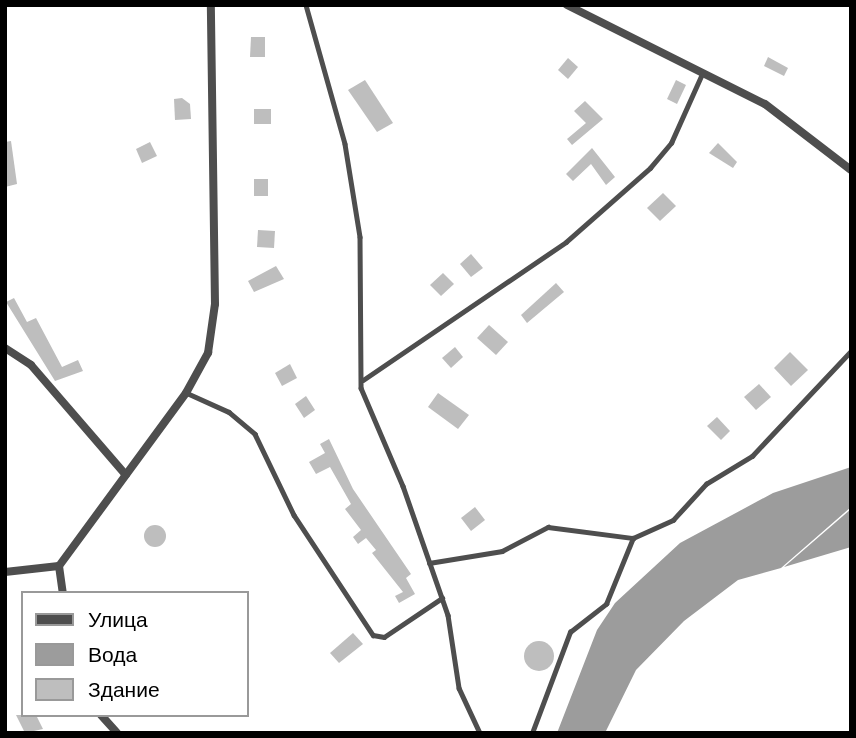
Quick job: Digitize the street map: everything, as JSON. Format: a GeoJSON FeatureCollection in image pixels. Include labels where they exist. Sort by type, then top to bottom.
{"type":"FeatureCollection","features":[{"type":"Feature","properties":{"kind":"street"},"geometry":{"type":"LineString","coordinates":[[63,591],[59,566],[186,393],[208,353],[215,304],[211,5]]}},
{"type":"Feature","properties":{"kind":"street"},"geometry":{"type":"LineString","coordinates":[[567,5],[704,70],[776,111],[851,170]]}},
{"type":"Feature","properties":{"kind":"street"},"geometry":{"type":"LineString","coordinates":[[5,348],[31,365],[126,475]]}},
{"type":"Feature","properties":{"kind":"street"},"geometry":{"type":"LineString","coordinates":[[5,572],[59,566]]}},
{"type":"Feature","properties":{"kind":"street"},"geometry":{"type":"LineString","coordinates":[[103,717],[117,733]]}},
{"type":"Feature","properties":{"kind":"lane"},"geometry":{"type":"LineString","coordinates":[[306,5],[345,144],[360,237],[363,380],[370,419],[403,486],[442,598],[459,688],[480,733]]}},
{"type":"Feature","properties":{"kind":"lane"},"geometry":{"type":"LineString","coordinates":[[363,380],[566,242],[650,168],[671,142],[704,70]]}},
{"type":"Feature","properties":{"kind":"lane"},"geometry":{"type":"LineString","coordinates":[[429,563],[502,551],[548,527],[633,538],[673,520],[706,484],[752,456],[851,351]]}},
{"type":"Feature","properties":{"kind":"lane"},"geometry":{"type":"LineString","coordinates":[[186,393],[229,412],[255,434],[294,515],[373,635],[384,637],[442,598]]}},
{"type":"Feature","properties":{"kind":"lane"},"geometry":{"type":"LineString","coordinates":[[531,733],[570,632],[606,604],[633,538]]}},
{"type":"Feature","properties":{"kind":"water"},"geometry":{"type":"Polygon","coordinates":[[[851,467],[851,507],[781,568],[738,580],[684,621],[636,670],[605,733],[557,733],[597,630],[615,603],[680,543],[773,493],[851,467]]]}},
{"type":"Feature","properties":{"kind":"water"},"geometry":{"type":"Polygon","coordinates":[[[851,509],[851,547],[784,567],[851,509]]]}},
{"type":"Feature","properties":{"kind":"building"},"geometry":{"type":"Polygon","coordinates":[[[251,37],[265,37],[265,57],[250,57],[251,37]]]}},
{"type":"Feature","properties":{"kind":"building"},"geometry":{"type":"Polygon","coordinates":[[[768,57],[788,68],[784,76],[764,66],[768,57]]]}},
{"type":"Feature","properties":{"kind":"building"},"geometry":{"type":"Polygon","coordinates":[[[568,58],[578,67],[568,79],[558,70],[568,58]]]}},
{"type":"Feature","properties":{"kind":"building"},"geometry":{"type":"Polygon","coordinates":[[[365,80],[393,123],[377,132],[348,90],[365,80]]]}},
{"type":"Feature","properties":{"kind":"building"},"geometry":{"type":"Polygon","coordinates":[[[676,80],[686,85],[677,104],[667,99],[676,80]]]}},
{"type":"Feature","properties":{"kind":"building"},"geometry":{"type":"Polygon","coordinates":[[[182,98],[190,104],[191,119],[175,120],[174,99],[182,98]]]}},
{"type":"Feature","properties":{"kind":"building"},"geometry":{"type":"Polygon","coordinates":[[[585,101],[603,119],[572,145],[567,139],[586,123],[574,111],[585,101]]]}},
{"type":"Feature","properties":{"kind":"building"},"geometry":{"type":"Polygon","coordinates":[[[254,109],[271,109],[271,124],[254,124],[254,109]]]}},
{"type":"Feature","properties":{"kind":"building"},"geometry":{"type":"Polygon","coordinates":[[[11,141],[17,184],[5,187],[5,142],[11,141]]]}},
{"type":"Feature","properties":{"kind":"building"},"geometry":{"type":"Polygon","coordinates":[[[150,142],[157,156],[142,163],[136,149],[150,142]]]}},
{"type":"Feature","properties":{"kind":"building"},"geometry":{"type":"Polygon","coordinates":[[[718,143],[737,162],[733,168],[709,153],[718,143]]]}},
{"type":"Feature","properties":{"kind":"building"},"geometry":{"type":"Polygon","coordinates":[[[592,148],[615,177],[606,185],[591,164],[573,181],[566,174],[592,148]]]}},
{"type":"Feature","properties":{"kind":"building"},"geometry":{"type":"Polygon","coordinates":[[[254,179],[268,179],[268,196],[254,196],[254,179]]]}},
{"type":"Feature","properties":{"kind":"building"},"geometry":{"type":"Polygon","coordinates":[[[663,193],[676,206],[660,221],[647,208],[663,193]]]}},
{"type":"Feature","properties":{"kind":"building"},"geometry":{"type":"Polygon","coordinates":[[[258,230],[275,231],[274,248],[257,247],[258,230]]]}},
{"type":"Feature","properties":{"kind":"building"},"geometry":{"type":"Polygon","coordinates":[[[471,254],[483,268],[471,277],[460,264],[471,254]]]}},
{"type":"Feature","properties":{"kind":"building"},"geometry":{"type":"Polygon","coordinates":[[[276,266],[284,279],[254,292],[248,281],[276,266]]]}},
{"type":"Feature","properties":{"kind":"building"},"geometry":{"type":"Polygon","coordinates":[[[443,273],[454,284],[441,296],[430,285],[443,273]]]}},
{"type":"Feature","properties":{"kind":"building"},"geometry":{"type":"Polygon","coordinates":[[[556,283],[564,292],[527,323],[521,315],[556,283]]]}},
{"type":"Feature","properties":{"kind":"building"},"geometry":{"type":"Polygon","coordinates":[[[14,298],[27,322],[36,318],[62,367],[78,360],[83,371],[55,381],[6,302],[14,298]]]}},
{"type":"Feature","properties":{"kind":"building"},"geometry":{"type":"Polygon","coordinates":[[[489,325],[508,342],[496,355],[477,338],[489,325]]]}},
{"type":"Feature","properties":{"kind":"building"},"geometry":{"type":"Polygon","coordinates":[[[455,347],[463,357],[451,368],[442,358],[455,347]]]}},
{"type":"Feature","properties":{"kind":"building"},"geometry":{"type":"Polygon","coordinates":[[[790,352],[808,370],[791,386],[774,368],[790,352]]]}},
{"type":"Feature","properties":{"kind":"building"},"geometry":{"type":"Polygon","coordinates":[[[290,364],[297,378],[282,386],[275,373],[290,364]]]}},
{"type":"Feature","properties":{"kind":"building"},"geometry":{"type":"Polygon","coordinates":[[[759,384],[771,397],[756,410],[744,397],[759,384]]]}},
{"type":"Feature","properties":{"kind":"building"},"geometry":{"type":"Polygon","coordinates":[[[438,393],[469,415],[458,429],[428,407],[438,393]]]}},
{"type":"Feature","properties":{"kind":"building"},"geometry":{"type":"Polygon","coordinates":[[[306,396],[315,410],[304,418],[295,404],[306,396]]]}},
{"type":"Feature","properties":{"kind":"building"},"geometry":{"type":"Polygon","coordinates":[[[717,417],[730,431],[721,440],[707,426],[717,417]]]}},
{"type":"Feature","properties":{"kind":"building"},"geometry":{"type":"Polygon","coordinates":[[[329,439],[353,489],[411,574],[406,578],[415,594],[399,603],[395,596],[403,592],[372,553],[376,550],[366,538],[358,544],[353,537],[361,530],[345,509],[351,504],[330,467],[316,474],[309,462],[325,453],[320,444],[329,439]]]}},
{"type":"Feature","properties":{"kind":"building"},"geometry":{"type":"Polygon","coordinates":[[[475,507],[485,520],[471,531],[461,518],[475,507]]]}},
{"type":"Feature","properties":{"kind":"building"},"geometry":{"type":"Polygon","coordinates":[[[155,525],[163,528],[166,536],[163,544],[155,547],[147,544],[144,536],[147,528],[155,525]]]}},
{"type":"Feature","properties":{"kind":"building"},"geometry":{"type":"Polygon","coordinates":[[[353,633],[363,644],[339,663],[330,653],[353,633]]]}},
{"type":"Feature","properties":{"kind":"building"},"geometry":{"type":"Polygon","coordinates":[[[539,641],[549,646],[554,656],[549,666],[539,671],[529,666],[524,656],[529,646],[539,641]]]}},
{"type":"Feature","properties":{"kind":"building"},"geometry":{"type":"Polygon","coordinates":[[[16,715],[37,717],[43,729],[25,733],[16,715]]]}}]}
